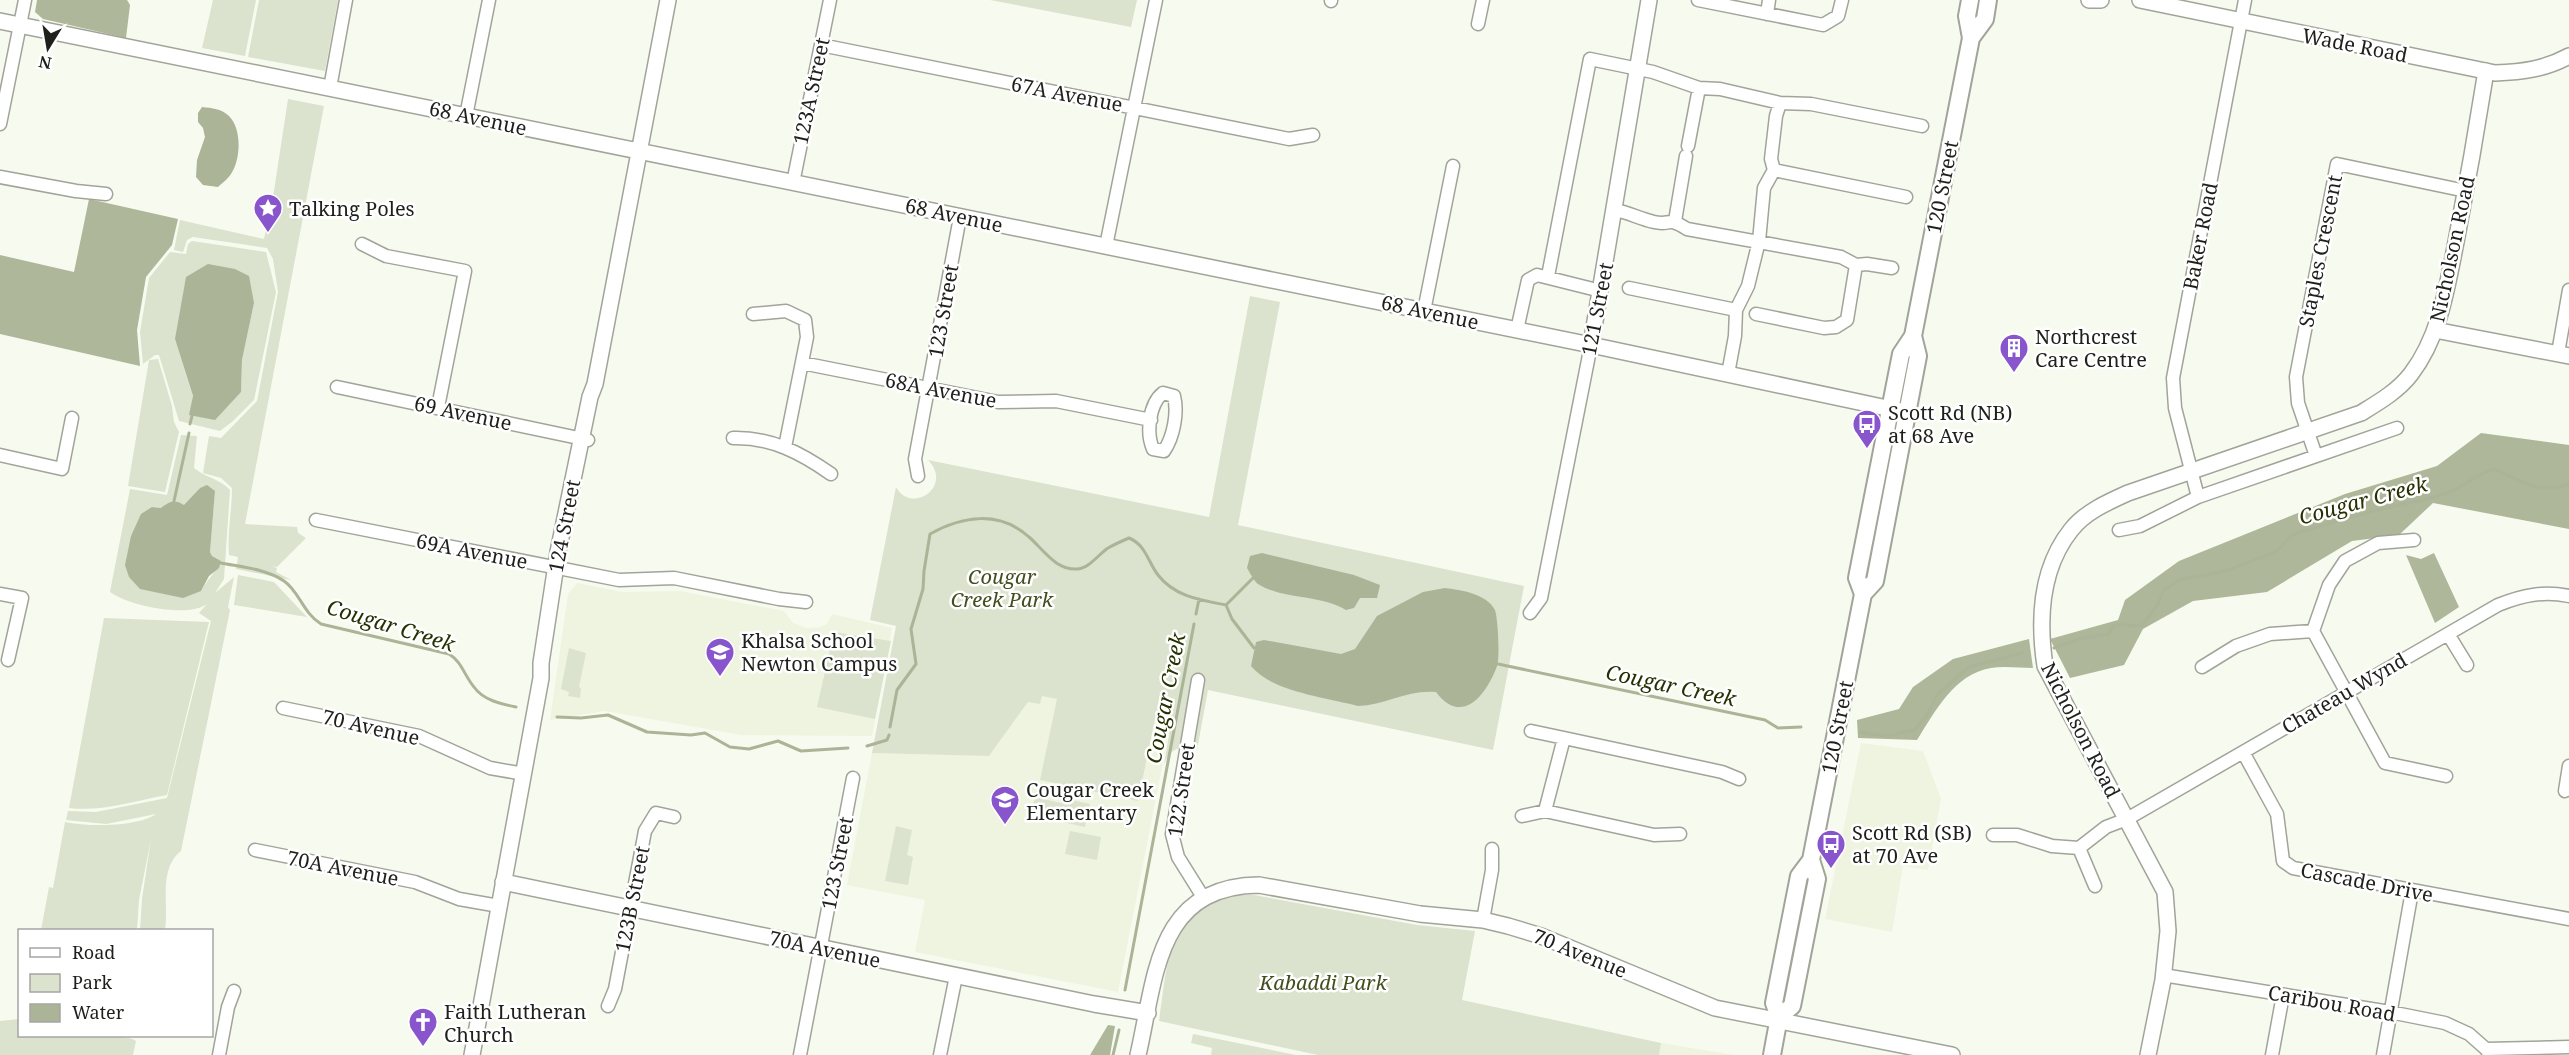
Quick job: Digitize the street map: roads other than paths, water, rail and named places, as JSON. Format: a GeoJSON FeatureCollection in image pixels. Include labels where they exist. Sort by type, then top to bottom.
{"type":"FeatureCollection","features":[{"type":"Feature","properties":{"kind":"main road","name":"120 Street"},"geometry":{"type":"LineString","coordinates":[[1772,1055],[1779,1019],[1774,1003],[1784,946],[1799,876],[1811,860],[1863,594],[1857,578],[1900,354],[1913,336],[1971,38],[1967,16],[1970,0]]}},
{"type":"Feature","properties":{"kind":"main road","name":"120 Street"},"geometry":{"type":"LineString","coordinates":[[1971,38],[1985,19],[1988,0]]}},
{"type":"Feature","properties":{"kind":"main road","name":"120 Street"},"geometry":{"type":"LineString","coordinates":[[1863,594],[1875,581],[1918,356],[1913,336]]}},
{"type":"Feature","properties":{"kind":"street"},"geometry":{"type":"LineString","coordinates":[[0,124],[25,0]]}},
{"type":"Feature","properties":{"kind":"street"},"geometry":{"type":"LineString","coordinates":[[330,88],[346,0]]}},
{"type":"Feature","properties":{"kind":"street"},"geometry":{"type":"LineString","coordinates":[[466,116],[489,0]]}},
{"type":"Feature","properties":{"kind":"street","name":"124 Street"},"geometry":{"type":"LineString","coordinates":[[471,1055],[524,774],[541,678],[541,663],[590,397],[595,384],[668,0]]}},
{"type":"Feature","properties":{"kind":"street","name":"123A Street"},"geometry":{"type":"LineString","coordinates":[[793,183],[830,0]]}},
{"type":"Feature","properties":{"kind":"street"},"geometry":{"type":"LineString","coordinates":[[1106,246],[1156,0]]}},
{"type":"Feature","properties":{"kind":"street"},"geometry":{"type":"LineString","coordinates":[[1478,24],[1482,0]]}},
{"type":"Feature","properties":{"kind":"street","name":"121 Street"},"geometry":{"type":"LineString","coordinates":[[1530,613],[1541,598],[1591,345],[1616,210],[1649,0]]}},
{"type":"Feature","properties":{"kind":"street"},"geometry":{"type":"LineString","coordinates":[[1700,0],[1823,25],[1838,16],[1842,0]]}},
{"type":"Feature","properties":{"kind":"street"},"geometry":{"type":"LineString","coordinates":[[1767,14],[1770,0]]}},
{"type":"Feature","properties":{"kind":"street"},"geometry":{"type":"LineString","coordinates":[[2089,0],[2101,0]]}},
{"type":"Feature","properties":{"kind":"street","name":"Wade Road"},"geometry":{"type":"LineString","coordinates":[[2140,0],[2486,71],[2525,72],[2552,65],[2569,56]]}},
{"type":"Feature","properties":{"kind":"street","name":"Baker Road"},"geometry":{"type":"LineString","coordinates":[[2192,471],[2175,408],[2173,378],[2246,0]]}},
{"type":"Feature","properties":{"kind":"street","name":"68 Avenue"},"geometry":{"type":"LineString","coordinates":[[0,21],[1591,345],[1907,412]]}},
{"type":"Feature","properties":{"kind":"street","name":"67A Avenue"},"geometry":{"type":"LineString","coordinates":[[821,45],[1289,139],[1313,135]]}},
{"type":"Feature","properties":{"kind":"street"},"geometry":{"type":"LineString","coordinates":[[1548,276],[1590,59],[1639,69],[1699,88],[1720,89],[1780,103],[1811,104],[1922,126]]}},
{"type":"Feature","properties":{"kind":"street","name":"Nicholson Road"},"geometry":{"type":"LineString","coordinates":[[2148,1055],[2163,975],[2168,931],[2165,892],[2045,666],[2041,636],[2041,606],[2045,583],[2071,529],[2099,506],[2128,493],[2361,413],[2391,395],[2411,374],[2435,330],[2442,310],[2466,191],[2486,71]]}},
{"type":"Feature","properties":{"kind":"street"},"geometry":{"type":"LineString","coordinates":[[1675,221],[1699,88]]}},
{"type":"Feature","properties":{"kind":"street"},"geometry":{"type":"LineString","coordinates":[[1728,374],[1735,336],[1736,310],[1748,286],[1760,241],[1764,188],[1774,170],[1771,159],[1776,116],[1780,103]]}},
{"type":"Feature","properties":{"kind":"street","name":"Staples Crescent"},"geometry":{"type":"LineString","coordinates":[[2308,431],[2298,403],[2296,376],[2337,164],[2466,191]]}},
{"type":"Feature","properties":{"kind":"street"},"geometry":{"type":"LineString","coordinates":[[1424,311],[1453,166]]}},
{"type":"Feature","properties":{"kind":"street"},"geometry":{"type":"LineString","coordinates":[[1774,170],[1906,197]]}},
{"type":"Feature","properties":{"kind":"street"},"geometry":{"type":"LineString","coordinates":[[0,177],[106,194]]}},
{"type":"Feature","properties":{"kind":"street"},"geometry":{"type":"LineString","coordinates":[[1616,210],[1655,223],[1675,221],[1687,229],[1842,257],[1856,265],[1867,264],[1892,268]]}},
{"type":"Feature","properties":{"kind":"street","name":"123 Street"},"geometry":{"type":"LineString","coordinates":[[918,476],[915,459],[960,217]]}},
{"type":"Feature","properties":{"kind":"street"},"geometry":{"type":"LineString","coordinates":[[362,244],[386,256],[465,271],[438,408]]}},
{"type":"Feature","properties":{"kind":"street"},"geometry":{"type":"LineString","coordinates":[[1756,314],[1824,328],[1836,327],[1846,320],[1856,265]]}},
{"type":"Feature","properties":{"kind":"street"},"geometry":{"type":"LineString","coordinates":[[1517,330],[1528,280],[1537,275],[1601,291]]}},
{"type":"Feature","properties":{"kind":"street"},"geometry":{"type":"LineString","coordinates":[[1629,288],[1736,310]]}},
{"type":"Feature","properties":{"kind":"street"},"geometry":{"type":"LineString","coordinates":[[2435,330],[2564,354],[2569,290]]}},
{"type":"Feature","properties":{"kind":"street"},"geometry":{"type":"LineString","coordinates":[[753,314],[786,310],[805,320],[807,337],[785,447]]}},
{"type":"Feature","properties":{"kind":"street","name":"68A Avenue"},"geometry":{"type":"LineString","coordinates":[[802,363],[998,402],[1056,401],[1151,420]]}},
{"type":"Feature","properties":{"kind":"street","name":"69 Avenue"},"geometry":{"type":"LineString","coordinates":[[337,387],[584,439]]}},
{"type":"Feature","properties":{"kind":"street"},"geometry":{"type":"LineString","coordinates":[[0,455],[62,469],[72,418]]}},
{"type":"Feature","properties":{"kind":"street"},"geometry":{"type":"LineString","coordinates":[[2120,530],[2140,525],[2198,497],[2397,428]]}},
{"type":"Feature","properties":{"kind":"street"},"geometry":{"type":"LineString","coordinates":[[2308,431],[2316,456]]}},
{"type":"Feature","properties":{"kind":"street"},"geometry":{"type":"LineString","coordinates":[[733,438],[753,438],[785,447],[831,474]]}},
{"type":"Feature","properties":{"kind":"street"},"geometry":{"type":"LineString","coordinates":[[2192,471],[2198,497]]}},
{"type":"Feature","properties":{"kind":"street","name":"69A Avenue"},"geometry":{"type":"LineString","coordinates":[[316,520],[619,580],[674,578],[779,599],[806,602]]}},
{"type":"Feature","properties":{"kind":"street"},"geometry":{"type":"LineString","coordinates":[[2414,540],[2378,543],[2344,561],[2329,585],[2313,631],[2385,764],[2446,776]]}},
{"type":"Feature","properties":{"kind":"street","name":"Chateau Wynd"},"geometry":{"type":"LineString","coordinates":[[2127,819],[2187,782],[2498,604],[2523,595],[2550,592],[2569,596]]}},
{"type":"Feature","properties":{"kind":"street"},"geometry":{"type":"LineString","coordinates":[[0,594],[22,598],[8,660]]}},
{"type":"Feature","properties":{"kind":"street"},"geometry":{"type":"LineString","coordinates":[[2202,667],[2236,646],[2270,634],[2313,631]]}},
{"type":"Feature","properties":{"kind":"street"},"geometry":{"type":"LineString","coordinates":[[2448,634],[2467,665]]}},
{"type":"Feature","properties":{"kind":"street","name":"122 Street"},"geometry":{"type":"LineString","coordinates":[[1198,680],[1172,834],[1178,857],[1203,897]]}},
{"type":"Feature","properties":{"kind":"street","name":"70 Avenue"},"geometry":{"type":"LineString","coordinates":[[283,708],[419,736],[490,768],[524,774]]}},
{"type":"Feature","properties":{"kind":"street"},"geometry":{"type":"LineString","coordinates":[[1531,731],[1722,772],[1739,779]]}},
{"type":"Feature","properties":{"kind":"street"},"geometry":{"type":"LineString","coordinates":[[1545,811],[1564,738]]}},
{"type":"Feature","properties":{"kind":"street","name":"Cascade Drive"},"geometry":{"type":"LineString","coordinates":[[2243,752],[2277,814],[2283,861],[2293,868],[2569,919]]}},
{"type":"Feature","properties":{"kind":"street"},"geometry":{"type":"LineString","coordinates":[[2565,791],[2569,766]]}},
{"type":"Feature","properties":{"kind":"street","name":"123 Street"},"geometry":{"type":"LineString","coordinates":[[800,1055],[854,778]]}},
{"type":"Feature","properties":{"kind":"street"},"geometry":{"type":"LineString","coordinates":[[1522,816],[1545,811],[1654,836],[1680,834]]}},
{"type":"Feature","properties":{"kind":"street","name":"123B Street"},"geometry":{"type":"LineString","coordinates":[[609,1006],[615,989],[645,831],[656,813],[674,817]]}},
{"type":"Feature","properties":{"kind":"street","name":"Nicholson Road"},"geometry":{"type":"LineString","coordinates":[[2079,848],[2106,827],[2127,819]]}},
{"type":"Feature","properties":{"kind":"street"},"geometry":{"type":"LineString","coordinates":[[1993,835],[2017,835],[2052,846],[2079,848],[2095,886]]}},
{"type":"Feature","properties":{"kind":"street"},"geometry":{"type":"LineString","coordinates":[[1483,920],[1492,870],[1492,849]]}},
{"type":"Feature","properties":{"kind":"street","name":"70A Avenue"},"geometry":{"type":"LineString","coordinates":[[255,850],[415,882],[459,899],[499,906]]}},
{"type":"Feature","properties":{"kind":"street","name":"70A Avenue"},"geometry":{"type":"LineString","coordinates":[[503,882],[956,976],[1148,1013]]}},
{"type":"Feature","properties":{"kind":"street","name":"70 Avenue"},"geometry":{"type":"LineString","coordinates":[[1203,897],[1237,885],[1259,885],[1420,914],[1483,920],[1540,936],[1715,1008],[1952,1055]]}},
{"type":"Feature","properties":{"kind":"street"},"geometry":{"type":"LineString","coordinates":[[2383,1055],[2412,891]]}},
{"type":"Feature","properties":{"kind":"street"},"geometry":{"type":"LineString","coordinates":[[1138,1055],[1163,946],[1171,929],[1188,909],[1203,897]]}},
{"type":"Feature","properties":{"kind":"street","name":"Caribou Road"},"geometry":{"type":"LineString","coordinates":[[2163,975],[2445,1023],[2469,1034],[2488,1052]]}},
{"type":"Feature","properties":{"kind":"street"},"geometry":{"type":"LineString","coordinates":[[940,1055],[956,976]]}},
{"type":"Feature","properties":{"kind":"street"},"geometry":{"type":"LineString","coordinates":[[219,1055],[228,1007],[234,991]]}},
{"type":"Feature","properties":{"kind":"street"},"geometry":{"type":"LineString","coordinates":[[2272,1055],[2283,994]]}},
{"type":"Feature","properties":{"kind":"street"},"geometry":{"type":"LineString","coordinates":[[2488,1052],[2569,1047]]}},
{"type":"Feature","properties":{"kind":"water"},"geometry":{"type":"Polygon","coordinates":[[[202,107],[217,109],[229,116],[238,136],[237,160],[234,168],[228,178],[218,187],[203,185],[196,177],[197,160],[205,137],[203,128],[198,122],[198,113],[202,107]]]}},
{"type":"Feature","properties":{"kind":"water"},"geometry":{"type":"Polygon","coordinates":[[[208,264],[235,269],[249,276],[254,303],[242,360],[241,392],[215,420],[189,415],[193,396],[175,339],[186,277],[208,264]]]}},
{"type":"Feature","properties":{"kind":"water"},"geometry":{"type":"Polygon","coordinates":[[[207,485],[215,491],[210,552],[212,556],[221,561],[219,568],[209,576],[201,591],[183,598],[140,589],[129,577],[125,565],[131,536],[141,514],[152,507],[161,508],[172,502],[184,505],[200,488],[207,485]]]}},
{"type":"Feature","properties":{"kind":"water"},"geometry":{"type":"Polygon","coordinates":[[[1262,553],[1354,575],[1380,585],[1377,598],[1360,598],[1354,608],[1346,610],[1325,601],[1268,589],[1257,583],[1247,568],[1250,556],[1262,553]]]}},
{"type":"Feature","properties":{"kind":"water"},"geometry":{"type":"Polygon","coordinates":[[[1445,588],[1466,592],[1486,600],[1495,610],[1496,615],[1497,666],[1493,677],[1480,696],[1464,707],[1455,707],[1436,692],[1416,693],[1358,706],[1286,688],[1260,675],[1251,666],[1256,642],[1264,640],[1341,654],[1355,649],[1377,616],[1423,592],[1445,588]]]}},
{"type":"Feature","properties":{"kind":"waterway"},"geometry":{"type":"LineString","coordinates":[[190,424],[192,416]]}},
{"type":"Feature","properties":{"kind":"waterway"},"geometry":{"type":"LineString","coordinates":[[174,501],[189,433]]}},
{"type":"Feature","properties":{"kind":"waterway","name":"Cougar Creek"},"geometry":{"type":"LineString","coordinates":[[2054,648],[2082,638],[2109,634],[2113,626],[2143,625],[2157,605],[2163,591],[2179,580],[2225,571],[2276,552],[2292,535],[2304,531],[2444,494],[2494,469],[2539,487],[2548,488],[2569,484]]}},
{"type":"Feature","properties":{"kind":"waterway","name":"Cougar Creek"},"geometry":{"type":"LineString","coordinates":[[890,727],[897,690],[916,664],[911,629],[923,589],[930,534],[942,528],[967,520],[993,519],[1017,528],[1050,558],[1070,569],[1086,566],[1108,548],[1129,538],[1139,545],[1158,575],[1172,588],[1189,596],[1226,605],[1253,578]]}},
{"type":"Feature","properties":{"kind":"waterway","name":"Cougar Creek"},"geometry":{"type":"LineString","coordinates":[[221,563],[262,571],[284,581],[294,590],[310,614],[321,624],[449,654],[457,661],[482,695],[498,703],[516,707]]}},
{"type":"Feature","properties":{"kind":"waterway","name":"Cougar Creek"},"geometry":{"type":"LineString","coordinates":[[1196,614],[1199,599]]}},
{"type":"Feature","properties":{"kind":"waterway","name":"Cougar Creek"},"geometry":{"type":"LineString","coordinates":[[1226,605],[1232,619],[1254,648]]}},
{"type":"Feature","properties":{"kind":"waterway","name":"Cougar Creek"},"geometry":{"type":"LineString","coordinates":[[1125,990],[1194,624]]}},
{"type":"Feature","properties":{"kind":"waterway","name":"Cougar Creek"},"geometry":{"type":"LineString","coordinates":[[1860,732],[1885,736],[1915,730],[1928,714],[1936,696],[1969,667],[2022,653]]}},
{"type":"Feature","properties":{"kind":"waterway","name":"Cougar Creek"},"geometry":{"type":"LineString","coordinates":[[1498,664],[1765,720],[1778,728],[1801,727]]}},
{"type":"Feature","properties":{"kind":"waterway","name":"Cougar Creek"},"geometry":{"type":"LineString","coordinates":[[557,717],[581,718],[608,715],[647,732],[691,735],[705,733],[730,747],[749,749],[778,741],[801,751],[848,748]]}},
{"type":"Feature","properties":{"kind":"waterway","name":"Cougar Creek"},"geometry":{"type":"LineString","coordinates":[[867,746],[887,740],[889,735]]}},
{"type":"Feature","properties":{"kind":"waterway","name":"Cougar Creek"},"geometry":{"type":"LineString","coordinates":[[1113,1055],[1119,1030]]}},
{"type":"Feature","properties":{"kind":"place","name":"Talking Poles"},"geometry":{"type":"Point","coordinates":[268,234]}},
{"type":"Feature","properties":{"kind":"place","name":"Northcrest Care Centre"},"geometry":{"type":"Point","coordinates":[2014,374]}},
{"type":"Feature","properties":{"kind":"place","name":"Scott Rd (NB) at 68 Ave"},"geometry":{"type":"Point","coordinates":[1867,450]}},
{"type":"Feature","properties":{"kind":"place","name":"Khalsa School Newton Campus"},"geometry":{"type":"Point","coordinates":[720,678]}},
{"type":"Feature","properties":{"kind":"place","name":"Cougar Creek Elementary"},"geometry":{"type":"Point","coordinates":[1005,826]}},
{"type":"Feature","properties":{"kind":"place","name":"Scott Rd (SB) at 70 Ave"},"geometry":{"type":"Point","coordinates":[1831,870]}},
{"type":"Feature","properties":{"kind":"place","name":"Faith Lutheran Church"},"geometry":{"type":"Point","coordinates":[423,1048]}},
{"type":"Feature","properties":{"kind":"park label","name":"Cougar Creek Park"},"geometry":{"type":"Point","coordinates":[1002,588]}},
{"type":"Feature","properties":{"kind":"park label","name":"Kabaddi Park"},"geometry":{"type":"Point","coordinates":[1323,982]}}]}
